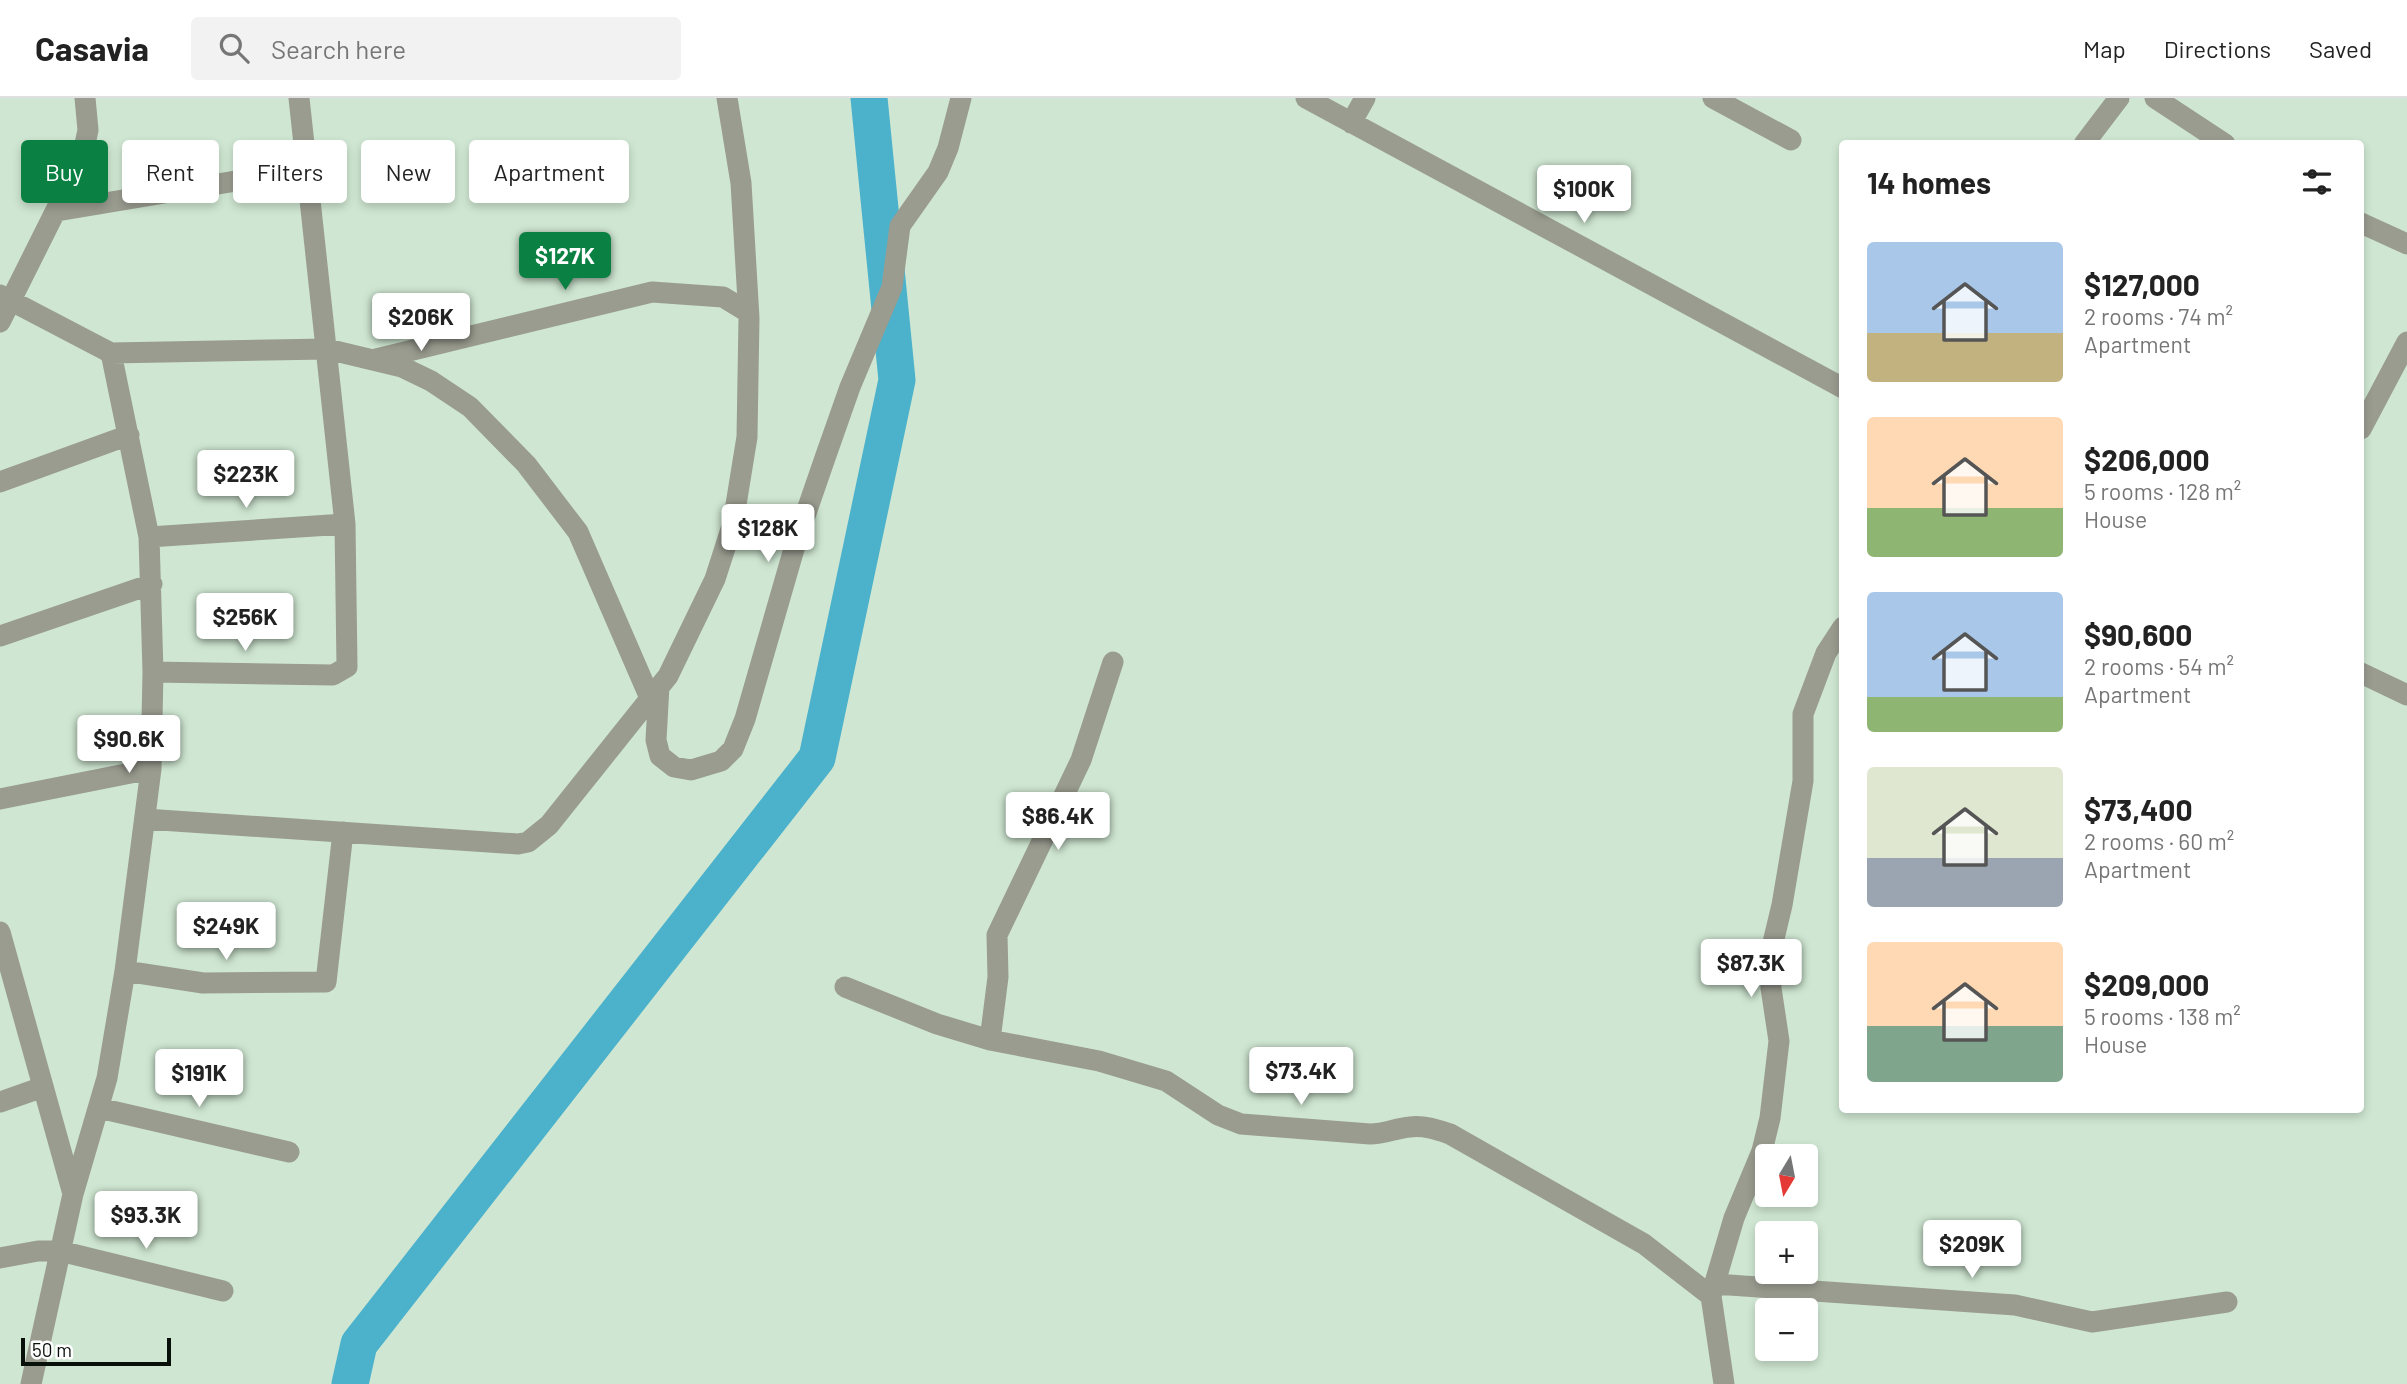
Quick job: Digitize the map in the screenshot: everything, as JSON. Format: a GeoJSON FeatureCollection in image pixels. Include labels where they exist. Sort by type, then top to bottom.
{"type":"FeatureCollection","features":[{"type":"Feature","properties":{"kind":"street"},"geometry":{"type":"LineString","coordinates":[[0,322],[6,298],[57,211],[87,145],[85,98]]}},
{"type":"Feature","properties":{"kind":"street"},"geometry":{"type":"LineString","coordinates":[[299,98],[304,140]]}},
{"type":"Feature","properties":{"kind":"street"},"geometry":{"type":"LineString","coordinates":[[145,818],[527,842],[549,825],[655,692],[681,650],[715,579],[733,523],[747,437],[747,311],[741,183],[727,98]]}},
{"type":"Feature","properties":{"kind":"street"},"geometry":{"type":"LineString","coordinates":[[6,298],[111,353],[327,349],[402,367],[470,407],[526,464],[578,532],[655,692],[656,740],[660,756],[674,767],[691,770],[722,761],[733,749],[745,719],[800,530],[850,387],[892,287],[900,226],[938,172],[948,149],[961,98]]}},
{"type":"Feature","properties":{"kind":"street"},"geometry":{"type":"LineString","coordinates":[[1306,98],[1839,386]]}},
{"type":"Feature","properties":{"kind":"street"},"geometry":{"type":"LineString","coordinates":[[1351,123],[1365,98]]}},
{"type":"Feature","properties":{"kind":"street"},"geometry":{"type":"LineString","coordinates":[[1713,98],[1791,140]]}},
{"type":"Feature","properties":{"kind":"street"},"geometry":{"type":"LineString","coordinates":[[2087,140],[2119,98]]}},
{"type":"Feature","properties":{"kind":"street"},"geometry":{"type":"LineString","coordinates":[[2155,98],[2219,140]]}},
{"type":"Feature","properties":{"kind":"street"},"geometry":{"type":"LineString","coordinates":[[57,211],[233,182]]}},
{"type":"Feature","properties":{"kind":"street"},"geometry":{"type":"LineString","coordinates":[[153,673],[332,675],[342,673],[347,667],[345,524],[312,203]]}},
{"type":"Feature","properties":{"kind":"street"},"geometry":{"type":"LineString","coordinates":[[2364,224],[2407,244]]}},
{"type":"Feature","properties":{"kind":"street"},"geometry":{"type":"LineString","coordinates":[[371,360],[652,292],[723,297],[747,311]]}},
{"type":"Feature","properties":{"kind":"street"},"geometry":{"type":"LineString","coordinates":[[2364,423],[2407,342]]}},
{"type":"Feature","properties":{"kind":"street"},"geometry":{"type":"LineString","coordinates":[[31,1384],[74,1194],[99,1108],[125,971],[151,769],[153,673],[149,537],[111,353]]}},
{"type":"Feature","properties":{"kind":"street"},"geometry":{"type":"LineString","coordinates":[[0,482],[129,435]]}},
{"type":"Feature","properties":{"kind":"street"},"geometry":{"type":"LineString","coordinates":[[149,537],[345,524]]}},
{"type":"Feature","properties":{"kind":"street"},"geometry":{"type":"LineString","coordinates":[[0,636],[152,584]]}},
{"type":"Feature","properties":{"kind":"street"},"geometry":{"type":"LineString","coordinates":[[1724,1384],[1713,1290],[1734,1218],[1762,1151],[1777,1077],[1779,1041],[1770,988],[1771,951],[1782,905],[1803,781],[1804,707],[1826,653],[1839,634]]}},
{"type":"Feature","properties":{"kind":"street"},"geometry":{"type":"LineString","coordinates":[[990,1040],[998,977],[997,935],[1081,760],[1113,662]]}},
{"type":"Feature","properties":{"kind":"street"},"geometry":{"type":"LineString","coordinates":[[2364,674],[2407,695]]}},
{"type":"Feature","properties":{"kind":"street"},"geometry":{"type":"LineString","coordinates":[[0,799],[151,769]]}},
{"type":"Feature","properties":{"kind":"street"},"geometry":{"type":"LineString","coordinates":[[125,971],[203,983],[326,982],[343,832]]}},
{"type":"Feature","properties":{"kind":"street"},"geometry":{"type":"LineString","coordinates":[[2,944],[74,1194]]}},
{"type":"Feature","properties":{"kind":"street"},"geometry":{"type":"LineString","coordinates":[[845,987],[937,1024],[990,1040],[1099,1061],[1166,1082],[1218,1115],[1241,1124],[1370,1134],[1386,1134],[1410,1126],[1450,1134],[1644,1244],[1713,1290],[2015,1305],[2092,1322],[2227,1302]]}},
{"type":"Feature","properties":{"kind":"street"},"geometry":{"type":"LineString","coordinates":[[0,1102],[43,1087]]}},
{"type":"Feature","properties":{"kind":"street"},"geometry":{"type":"LineString","coordinates":[[99,1108],[289,1152]]}},
{"type":"Feature","properties":{"kind":"street"},"geometry":{"type":"LineString","coordinates":[[0,1258],[38,1251],[60,1251],[223,1291]]}},
{"type":"Feature","properties":{"kind":"waterway"},"geometry":{"type":"LineString","coordinates":[[350,1384],[359,1344],[817,758],[897,380],[869,98]]}}]}
